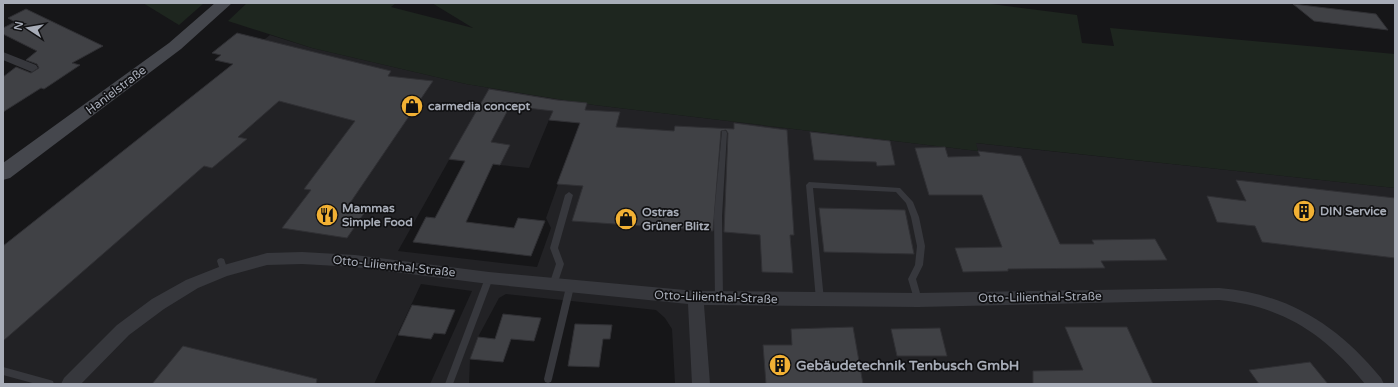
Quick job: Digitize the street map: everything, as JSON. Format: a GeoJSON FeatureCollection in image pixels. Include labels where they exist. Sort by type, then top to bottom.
{"type":"FeatureCollection","features":[{"type":"Feature","properties":{"kind":"main road","name":"Hanielstraße"},"geometry":{"type":"LineString","coordinates":[[3,173],[175,46],[224,3]]}},
{"type":"Feature","properties":{"kind":"street"},"geometry":{"type":"LineString","coordinates":[[3,56],[32,68]]}},
{"type":"Feature","properties":{"kind":"street","name":"Otto-Lilienthal-Straße"},"geometry":{"type":"LineString","coordinates":[[70,384],[122,330],[152,308],[222,266],[267,259],[302,258],[355,261],[411,271],[570,287],[719,299],[918,300],[1219,294],[1253,298],[1284,310],[1318,328],[1349,353],[1375,384]]}},
{"type":"Feature","properties":{"kind":"street"},"geometry":{"type":"LineString","coordinates":[[696,298],[701,384]]}},
{"type":"Feature","properties":{"kind":"lane"},"geometry":{"type":"LineString","coordinates":[[719,299],[718,216],[724,133]]}},
{"type":"Feature","properties":{"kind":"lane"},"geometry":{"type":"LineString","coordinates":[[820,300],[809,186],[898,190],[909,202],[915,217],[920,246],[918,266],[912,279],[918,300]]}},
{"type":"Feature","properties":{"kind":"lane"},"geometry":{"type":"LineString","coordinates":[[553,285],[560,264],[554,248],[569,195]]}},
{"type":"Feature","properties":{"kind":"lane"},"geometry":{"type":"LineString","coordinates":[[449,384],[489,278]]}},
{"type":"Feature","properties":{"kind":"lane"},"geometry":{"type":"LineString","coordinates":[[548,379],[570,287]]}},
{"type":"Feature","properties":{"kind":"lane"},"geometry":{"type":"LineString","coordinates":[[3,371],[50,384]]}},
{"type":"Feature","properties":{"kind":"shaded area"},"geometry":{"type":"Polygon","coordinates":[[[143,3],[204,3],[179,25],[143,3]]]}},
{"type":"Feature","properties":{"kind":"shaded area"},"geometry":{"type":"Polygon","coordinates":[[[247,3],[396,3],[391,7],[473,28],[432,3],[984,3],[1077,15],[1082,43],[1114,46],[1110,28],[1395,54],[1395,188],[976,143],[978,151],[594,105],[466,84],[312,48],[228,21],[247,3]]]}},
{"type":"Feature","properties":{"kind":"shaded area"},"geometry":{"type":"Polygon","coordinates":[[[270,35],[312,48],[466,84],[594,105],[978,151],[975,143],[1395,188],[1395,384],[675,384],[672,329],[665,318],[656,310],[506,294],[499,298],[478,337],[470,359],[469,384],[430,384],[472,291],[421,284],[374,384],[3,384],[3,246],[270,35]],[[549,120],[529,168],[449,160],[398,251],[537,267],[551,228],[546,218],[580,123],[549,120]]]}},
{"type":"Feature","properties":{"kind":"building"},"geometry":{"type":"Polygon","coordinates":[[[1293,4],[1376,14],[1388,30],[1314,21],[1293,4]]]}},
{"type":"Feature","properties":{"kind":"building"},"geometry":{"type":"Polygon","coordinates":[[[26,9],[103,46],[72,63],[80,65],[44,89],[41,88],[3,112],[3,77],[16,67],[31,73],[39,68],[37,64],[26,60],[37,51],[3,34],[3,28],[15,22],[8,18],[26,9]]]}},
{"type":"Feature","properties":{"kind":"building"},"geometry":{"type":"Polygon","coordinates":[[[237,33],[391,71],[388,76],[433,81],[348,206],[367,209],[347,238],[282,228],[311,190],[304,189],[355,121],[279,101],[238,137],[247,139],[212,168],[204,166],[3,341],[3,246],[233,64],[215,60],[221,55],[212,53],[237,33]]]}},
{"type":"Feature","properties":{"kind":"building"},"geometry":{"type":"Polygon","coordinates":[[[489,89],[557,100],[587,103],[585,110],[620,112],[616,127],[674,131],[675,126],[734,129],[734,123],[787,130],[794,235],[790,235],[793,273],[762,272],[760,235],[724,232],[728,133],[726,130],[721,131],[713,231],[572,221],[583,186],[557,184],[580,123],[549,120],[553,111],[510,106],[491,142],[510,145],[500,165],[493,164],[466,222],[514,228],[518,218],[545,221],[531,256],[413,242],[426,217],[435,218],[465,161],[449,159],[489,89]]]}},
{"type":"Feature","properties":{"kind":"building"},"geometry":{"type":"Polygon","coordinates":[[[810,132],[890,141],[895,165],[877,166],[876,162],[814,160],[810,132]]]}},
{"type":"Feature","properties":{"kind":"building"},"geometry":{"type":"Polygon","coordinates":[[[945,147],[948,157],[980,156],[978,151],[1021,156],[1060,244],[1094,244],[1092,240],[1155,239],[1167,260],[1101,261],[1105,268],[1008,269],[1008,271],[963,272],[955,248],[1002,247],[982,195],[929,195],[915,148],[945,147]]]}},
{"type":"Feature","properties":{"kind":"building","name":"DIN Service"},"geometry":{"type":"Polygon","coordinates":[[[1236,180],[1395,198],[1395,258],[1262,242],[1255,226],[1217,222],[1207,196],[1246,201],[1236,180]]]}},
{"type":"Feature","properties":{"kind":"building"},"geometry":{"type":"Polygon","coordinates":[[[819,208],[905,210],[914,254],[824,252],[819,208]]]}},
{"type":"Feature","properties":{"kind":"building"},"geometry":{"type":"Polygon","coordinates":[[[412,305],[455,310],[445,334],[434,333],[431,339],[398,335],[412,305]]]}},
{"type":"Feature","properties":{"kind":"building"},"geometry":{"type":"Polygon","coordinates":[[[503,314],[541,318],[534,341],[511,339],[503,362],[470,359],[478,337],[495,339],[503,314]]]}},
{"type":"Feature","properties":{"kind":"building"},"geometry":{"type":"Polygon","coordinates":[[[575,324],[612,325],[610,339],[603,339],[599,367],[568,366],[575,324]]]}},
{"type":"Feature","properties":{"kind":"building"},"geometry":{"type":"Polygon","coordinates":[[[853,327],[863,384],[766,384],[763,345],[792,345],[791,329],[853,327]]]}},
{"type":"Feature","properties":{"kind":"building"},"geometry":{"type":"Polygon","coordinates":[[[1065,327],[1127,327],[1153,384],[1033,384],[1033,371],[1083,370],[1065,327]]]}},
{"type":"Feature","properties":{"kind":"building"},"geometry":{"type":"Polygon","coordinates":[[[940,328],[947,356],[897,356],[891,329],[940,328]]]}},
{"type":"Feature","properties":{"kind":"building"},"geometry":{"type":"Polygon","coordinates":[[[183,346],[317,379],[316,384],[152,384],[183,346]]]}},
{"type":"Feature","properties":{"kind":"building"},"geometry":{"type":"Polygon","coordinates":[[[1310,362],[1328,384],[1259,384],[1249,370],[1310,362]]]}},
{"type":"Feature","properties":{"kind":"place","name":"carmedia concept"},"geometry":{"type":"Point","coordinates":[412,106]}},
{"type":"Feature","properties":{"kind":"place","name":"DIN Service"},"geometry":{"type":"Point","coordinates":[1304,211]}},
{"type":"Feature","properties":{"kind":"place","name":"Mammas Simple Food"},"geometry":{"type":"Point","coordinates":[327,215]}},
{"type":"Feature","properties":{"kind":"place","name":"Ostras Grüner Blitz"},"geometry":{"type":"Point","coordinates":[626,219]}},
{"type":"Feature","properties":{"kind":"place","name":"Gebäudetechnik Tenbusch GmbH"},"geometry":{"type":"Point","coordinates":[780,365]}}]}
